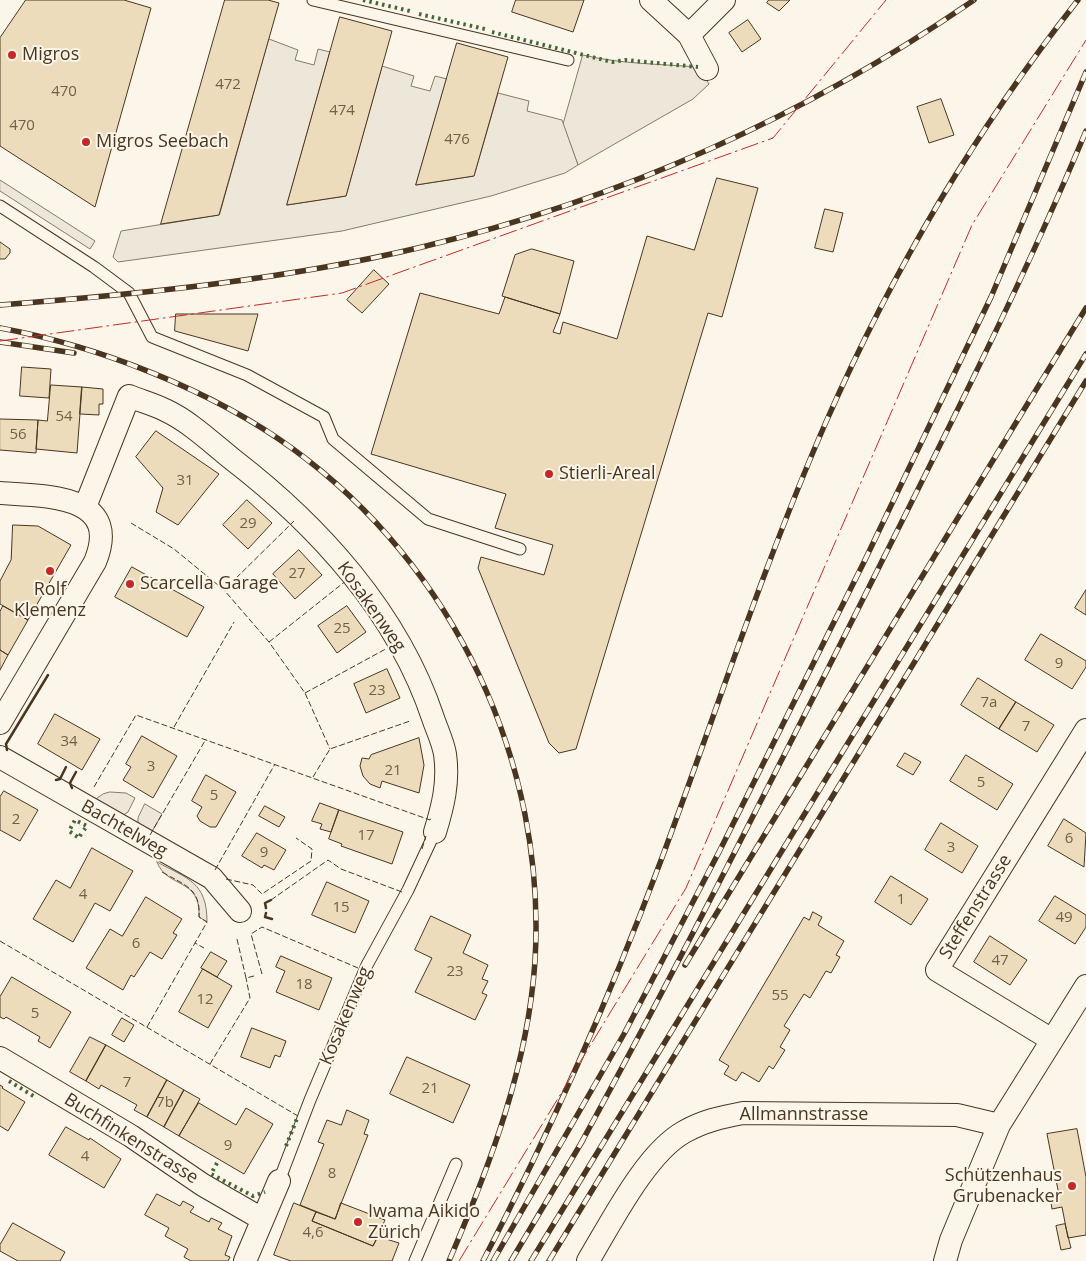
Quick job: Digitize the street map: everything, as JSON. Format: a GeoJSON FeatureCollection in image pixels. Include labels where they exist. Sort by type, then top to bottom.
{"type":"FeatureCollection","features":[{"type":"Feature","properties":{"kind":"street"},"geometry":{"type":"LineString","coordinates":[[651,0],[689,35],[707,69]]}},
{"type":"Feature","properties":{"kind":"street"},"geometry":{"type":"LineString","coordinates":[[689,35],[724,0]]}},
{"type":"Feature","properties":{"kind":"street","name":"Kosakenweg"},"geometry":{"type":"LineString","coordinates":[[85,507],[129,396],[166,410],[256,477],[304,522],[352,574],[395,634],[425,694],[445,753],[446,793],[435,832]]}},
{"type":"Feature","properties":{"kind":"street"},"geometry":{"type":"LineString","coordinates":[[0,493],[39,496],[85,507],[100,524],[102,546],[95,562],[0,723]]}},
{"type":"Feature","properties":{"kind":"street","name":"Steffenstrasse"},"geometry":{"type":"LineString","coordinates":[[1052,1040],[937,970],[1086,730]]}},
{"type":"Feature","properties":{"kind":"street","name":"Bachtelweg"},"geometry":{"type":"LineString","coordinates":[[0,757],[212,878],[240,911]]}},
{"type":"Feature","properties":{"kind":"street"},"geometry":{"type":"LineString","coordinates":[[945,1261],[951,1240],[999,1125],[1086,986]]}},
{"type":"Feature","properties":{"kind":"street","name":"Buchfinkenstrasse"},"geometry":{"type":"LineString","coordinates":[[0,1058],[131,1136],[204,1185],[262,1219]]}},
{"type":"Feature","properties":{"kind":"street","name":"Allmannstrasse"},"geometry":{"type":"LineString","coordinates":[[588,1261],[646,1168],[682,1132],[710,1120],[743,1113],[957,1115],[999,1125]]}},
{"type":"Feature","properties":{"kind":"street","name":"Kosakenweg"},"geometry":{"type":"LineString","coordinates":[[244,1261],[279,1181]]}},
{"type":"Feature","properties":{"kind":"lane"},"geometry":{"type":"LineString","coordinates":[[313,0],[568,60]]}},
{"type":"Feature","properties":{"kind":"lane"},"geometry":{"type":"LineString","coordinates":[[0,206],[94,267],[130,293],[152,337],[247,375],[324,417],[333,440],[428,519],[520,549]]}},
{"type":"Feature","properties":{"kind":"lane","name":"Kosakenweg"},"geometry":{"type":"LineString","coordinates":[[279,1181],[310,1100],[367,965],[408,890],[435,832]]}},
{"type":"Feature","properties":{"kind":"lane"},"geometry":{"type":"LineString","coordinates":[[415,1261],[456,1164]]}},
{"type":"Feature","properties":{"kind":"shaded area"},"geometry":{"type":"Polygon","coordinates":[[[269,39],[298,50],[295,60],[314,65],[318,49],[330,52],[287,205],[346,196],[382,66],[414,76],[411,86],[430,91],[435,76],[447,79],[416,185],[474,176],[498,93],[529,101],[527,111],[562,120],[578,165],[565,173],[491,196],[342,231],[118,262],[113,257],[121,231],[219,215],[269,39]]]}},
{"type":"Feature","properties":{"kind":"shaded area"},"geometry":{"type":"Polygon","coordinates":[[[583,55],[626,62],[698,67],[709,84],[693,99],[578,165],[563,125],[583,55]]]}},
{"type":"Feature","properties":{"kind":"shaded area"},"geometry":{"type":"Polygon","coordinates":[[[0,180],[95,241],[90,249],[0,191],[0,180]]]}},
{"type":"Feature","properties":{"kind":"shaded area"},"geometry":{"type":"Polygon","coordinates":[[[110,792],[126,793],[135,798],[128,812],[122,816],[93,801],[103,794],[110,792]]]}},
{"type":"Feature","properties":{"kind":"shaded area"},"geometry":{"type":"Polygon","coordinates":[[[145,804],[162,814],[150,835],[138,824],[138,818],[145,804]]]}},
{"type":"Feature","properties":{"kind":"shaded area"},"geometry":{"type":"Polygon","coordinates":[[[157,862],[194,883],[204,898],[207,922],[199,917],[195,895],[168,876],[157,862]]]}},
{"type":"Feature","properties":{"kind":"building"},"geometry":{"type":"Polygon","coordinates":[[[26,0],[124,0],[151,8],[95,207],[0,146],[0,38],[26,0]]]}},
{"type":"Feature","properties":{"kind":"building"},"geometry":{"type":"Polygon","coordinates":[[[225,0],[268,0],[279,3],[219,215],[161,224],[225,0]]]}},
{"type":"Feature","properties":{"kind":"building"},"geometry":{"type":"Polygon","coordinates":[[[516,0],[584,0],[573,32],[512,12],[516,0]]]}},
{"type":"Feature","properties":{"kind":"building"},"geometry":{"type":"Polygon","coordinates":[[[769,0],[790,0],[779,11],[767,3],[769,0]]]}},
{"type":"Feature","properties":{"kind":"building"},"geometry":{"type":"Polygon","coordinates":[[[340,17],[392,31],[346,196],[287,205],[340,17]]]}},
{"type":"Feature","properties":{"kind":"building"},"geometry":{"type":"Polygon","coordinates":[[[748,20],[761,39],[742,52],[729,33],[748,20]]]}},
{"type":"Feature","properties":{"kind":"building"},"geometry":{"type":"Polygon","coordinates":[[[457,43],[508,57],[474,176],[416,185],[457,43]]]}},
{"type":"Feature","properties":{"kind":"building"},"geometry":{"type":"Polygon","coordinates":[[[941,99],[954,135],[929,143],[917,107],[941,99]]]}},
{"type":"Feature","properties":{"kind":"building","name":"Stierli-Areal"},"geometry":{"type":"Polygon","coordinates":[[[717,178],[758,188],[722,317],[708,313],[576,749],[559,753],[549,743],[478,568],[481,557],[544,575],[553,545],[495,528],[506,494],[371,454],[420,293],[499,314],[505,297],[560,314],[553,332],[560,334],[563,322],[617,339],[647,236],[694,250],[717,178]]]}},
{"type":"Feature","properties":{"kind":"building"},"geometry":{"type":"Polygon","coordinates":[[[825,209],[843,213],[833,252],[815,248],[825,209]]]}},
{"type":"Feature","properties":{"kind":"building"},"geometry":{"type":"Polygon","coordinates":[[[0,242],[10,249],[10,253],[5,259],[0,259],[0,242]]]}},
{"type":"Feature","properties":{"kind":"building"},"geometry":{"type":"Polygon","coordinates":[[[532,249],[574,261],[560,314],[502,296],[515,255],[532,249]]]}},
{"type":"Feature","properties":{"kind":"building"},"geometry":{"type":"Polygon","coordinates":[[[374,270],[389,284],[362,313],[347,300],[374,270]]]}},
{"type":"Feature","properties":{"kind":"building"},"geometry":{"type":"Polygon","coordinates":[[[176,314],[258,314],[248,351],[175,331],[176,314]]]}},
{"type":"Feature","properties":{"kind":"building"},"geometry":{"type":"Polygon","coordinates":[[[22,367],[51,369],[49,398],[20,396],[22,367]]]}},
{"type":"Feature","properties":{"kind":"building"},"geometry":{"type":"Polygon","coordinates":[[[51,385],[82,387],[77,453],[36,449],[38,420],[47,421],[51,385]]]}},
{"type":"Feature","properties":{"kind":"building"},"geometry":{"type":"Polygon","coordinates":[[[82,387],[103,389],[103,404],[99,404],[99,415],[80,414],[82,387]]]}},
{"type":"Feature","properties":{"kind":"building"},"geometry":{"type":"Polygon","coordinates":[[[0,419],[38,420],[36,453],[0,450],[0,419]]]}},
{"type":"Feature","properties":{"kind":"building"},"geometry":{"type":"Polygon","coordinates":[[[156,431],[219,474],[178,525],[156,512],[163,488],[136,457],[156,431]]]}},
{"type":"Feature","properties":{"kind":"building"},"geometry":{"type":"Polygon","coordinates":[[[247,500],[272,523],[248,549],[223,525],[247,500]]]}},
{"type":"Feature","properties":{"kind":"building"},"geometry":{"type":"Polygon","coordinates":[[[13,525],[38,526],[71,545],[28,620],[0,604],[0,581],[11,560],[13,525]]]}},
{"type":"Feature","properties":{"kind":"building"},"geometry":{"type":"Polygon","coordinates":[[[299,550],[322,575],[295,599],[273,574],[299,550]]]}},
{"type":"Feature","properties":{"kind":"building"},"geometry":{"type":"Polygon","coordinates":[[[132,567],[204,607],[187,637],[115,597],[132,567]]]}},
{"type":"Feature","properties":{"kind":"building"},"geometry":{"type":"Polygon","coordinates":[[[1086,590],[1086,615],[1075,608],[1086,590]]]}},
{"type":"Feature","properties":{"kind":"building"},"geometry":{"type":"Polygon","coordinates":[[[3,606],[28,620],[8,655],[0,650],[0,612],[3,606]]]}},
{"type":"Feature","properties":{"kind":"building"},"geometry":{"type":"Polygon","coordinates":[[[347,606],[366,632],[337,653],[318,626],[347,606]]]}},
{"type":"Feature","properties":{"kind":"building"},"geometry":{"type":"Polygon","coordinates":[[[1041,634],[1086,661],[1086,667],[1072,689],[1025,660],[1041,634]]]}},
{"type":"Feature","properties":{"kind":"building"},"geometry":{"type":"Polygon","coordinates":[[[0,650],[8,655],[0,670],[0,650]]]}},
{"type":"Feature","properties":{"kind":"building"},"geometry":{"type":"Polygon","coordinates":[[[387,669],[400,698],[366,713],[354,684],[387,669]]]}},
{"type":"Feature","properties":{"kind":"building"},"geometry":{"type":"Polygon","coordinates":[[[978,678],[1016,702],[999,729],[961,705],[978,678]]]}},
{"type":"Feature","properties":{"kind":"building"},"geometry":{"type":"Polygon","coordinates":[[[1016,702],[1054,725],[1037,752],[999,729],[1016,702]]]}},
{"type":"Feature","properties":{"kind":"building"},"geometry":{"type":"Polygon","coordinates":[[[55,714],[100,739],[82,770],[38,744],[55,714]]]}},
{"type":"Feature","properties":{"kind":"building"},"geometry":{"type":"Polygon","coordinates":[[[142,736],[177,756],[153,798],[123,780],[131,767],[126,764],[142,736]]]}},
{"type":"Feature","properties":{"kind":"building"},"geometry":{"type":"Polygon","coordinates":[[[419,738],[424,765],[419,793],[382,781],[380,788],[370,784],[363,776],[360,766],[362,758],[369,759],[371,755],[419,738]]]}},
{"type":"Feature","properties":{"kind":"building"},"geometry":{"type":"Polygon","coordinates":[[[905,753],[921,762],[913,775],[897,766],[905,753]]]}},
{"type":"Feature","properties":{"kind":"building"},"geometry":{"type":"Polygon","coordinates":[[[966,755],[1013,784],[997,810],[950,781],[966,755]]]}},
{"type":"Feature","properties":{"kind":"building"},"geometry":{"type":"Polygon","coordinates":[[[206,775],[236,792],[216,827],[210,827],[200,821],[197,816],[202,807],[192,801],[206,775]]]}},
{"type":"Feature","properties":{"kind":"building"},"geometry":{"type":"Polygon","coordinates":[[[4,791],[38,810],[20,841],[0,830],[0,797],[4,791]]]}},
{"type":"Feature","properties":{"kind":"building"},"geometry":{"type":"Polygon","coordinates":[[[320,803],[339,810],[331,832],[320,829],[322,824],[312,821],[320,803]]]}},
{"type":"Feature","properties":{"kind":"building"},"geometry":{"type":"Polygon","coordinates":[[[265,806],[285,817],[279,827],[259,816],[265,806]]]}},
{"type":"Feature","properties":{"kind":"building"},"geometry":{"type":"Polygon","coordinates":[[[339,810],[403,832],[392,864],[341,846],[342,844],[329,839],[339,810]]]}},
{"type":"Feature","properties":{"kind":"building"},"geometry":{"type":"Polygon","coordinates":[[[1064,819],[1086,833],[1084,867],[1048,846],[1064,819]]]}},
{"type":"Feature","properties":{"kind":"building"},"geometry":{"type":"Polygon","coordinates":[[[941,823],[978,846],[962,873],[925,850],[941,823]]]}},
{"type":"Feature","properties":{"kind":"building"},"geometry":{"type":"Polygon","coordinates":[[[257,833],[286,850],[274,870],[264,865],[262,868],[242,856],[257,833]]]}},
{"type":"Feature","properties":{"kind":"building"},"geometry":{"type":"Polygon","coordinates":[[[92,848],[133,871],[110,911],[95,903],[73,942],[33,919],[56,880],[70,888],[92,848]]]}},
{"type":"Feature","properties":{"kind":"building"},"geometry":{"type":"Polygon","coordinates":[[[891,876],[928,899],[911,925],[875,902],[891,876]]]}},
{"type":"Feature","properties":{"kind":"building"},"geometry":{"type":"Polygon","coordinates":[[[327,882],[369,901],[355,933],[312,915],[327,882]]]}},
{"type":"Feature","properties":{"kind":"building"},"geometry":{"type":"Polygon","coordinates":[[[1055,896],[1086,915],[1086,927],[1075,944],[1039,921],[1055,896]]]}},
{"type":"Feature","properties":{"kind":"building"},"geometry":{"type":"Polygon","coordinates":[[[146,897],[182,919],[173,933],[177,935],[162,959],[150,952],[134,977],[131,975],[123,990],[86,968],[110,929],[122,936],[146,897]]]}},
{"type":"Feature","properties":{"kind":"building"},"geometry":{"type":"Polygon","coordinates":[[[813,912],[822,917],[818,925],[844,941],[836,955],[840,957],[831,973],[826,971],[810,998],[804,994],[784,1026],[790,1030],[780,1047],[785,1050],[773,1069],[769,1066],[759,1082],[742,1072],[736,1081],[724,1074],[729,1066],[719,1060],[804,917],[809,920],[813,912]]]}},
{"type":"Feature","properties":{"kind":"building"},"geometry":{"type":"Polygon","coordinates":[[[431,916],[471,935],[463,953],[488,965],[482,979],[488,981],[482,993],[487,995],[475,1020],[415,992],[432,958],[415,950],[431,916]]]}},
{"type":"Feature","properties":{"kind":"building"},"geometry":{"type":"Polygon","coordinates":[[[990,936],[1027,960],[1010,985],[974,962],[990,936]]]}},
{"type":"Feature","properties":{"kind":"building"},"geometry":{"type":"Polygon","coordinates":[[[211,952],[227,961],[217,977],[201,968],[211,952]]]}},
{"type":"Feature","properties":{"kind":"building"},"geometry":{"type":"Polygon","coordinates":[[[281,956],[332,978],[319,1010],[276,992],[285,971],[276,967],[281,956]]]}},
{"type":"Feature","properties":{"kind":"building"},"geometry":{"type":"Polygon","coordinates":[[[203,969],[232,986],[208,1028],[179,1012],[203,969]]]}},
{"type":"Feature","properties":{"kind":"building"},"geometry":{"type":"Polygon","coordinates":[[[12,977],[71,1012],[50,1048],[38,1041],[40,1037],[6,1017],[4,1019],[0,1017],[0,997],[12,977]]]}},
{"type":"Feature","properties":{"kind":"building"},"geometry":{"type":"Polygon","coordinates":[[[122,1018],[134,1025],[124,1042],[112,1035],[122,1018]]]}},
{"type":"Feature","properties":{"kind":"building"},"geometry":{"type":"Polygon","coordinates":[[[252,1028],[286,1041],[280,1057],[275,1055],[270,1068],[241,1057],[252,1028]]]}},
{"type":"Feature","properties":{"kind":"building"},"geometry":{"type":"Polygon","coordinates":[[[90,1037],[106,1045],[86,1081],[70,1072],[90,1037]]]}},
{"type":"Feature","properties":{"kind":"building"},"geometry":{"type":"Polygon","coordinates":[[[106,1045],[167,1080],[147,1117],[134,1110],[137,1105],[101,1085],[99,1089],[86,1081],[106,1045]]]}},
{"type":"Feature","properties":{"kind":"building"},"geometry":{"type":"Polygon","coordinates":[[[407,1057],[470,1085],[453,1123],[390,1094],[407,1057]]]}},
{"type":"Feature","properties":{"kind":"building"},"geometry":{"type":"Polygon","coordinates":[[[167,1080],[184,1090],[164,1127],[147,1117],[167,1080]]]}},
{"type":"Feature","properties":{"kind":"building"},"geometry":{"type":"Polygon","coordinates":[[[0,1085],[25,1102],[8,1131],[0,1126],[0,1085]]]}},
{"type":"Feature","properties":{"kind":"building"},"geometry":{"type":"Polygon","coordinates":[[[184,1090],[200,1099],[179,1136],[164,1127],[184,1090]]]}},
{"type":"Feature","properties":{"kind":"building"},"geometry":{"type":"Polygon","coordinates":[[[199,1103],[236,1125],[246,1108],[273,1124],[244,1174],[179,1136],[199,1103]]]}},
{"type":"Feature","properties":{"kind":"building"},"geometry":{"type":"Polygon","coordinates":[[[347,1110],[369,1120],[364,1134],[368,1135],[335,1219],[300,1205],[324,1144],[318,1142],[327,1120],[341,1125],[347,1110]]]}},
{"type":"Feature","properties":{"kind":"building"},"geometry":{"type":"Polygon","coordinates":[[[66,1127],[89,1140],[90,1138],[121,1159],[104,1188],[49,1155],[66,1127]]]}},
{"type":"Feature","properties":{"kind":"building","name":"Schützenhaus Grubenacker"},"geometry":{"type":"Polygon","coordinates":[[[1077,1129],[1086,1177],[1086,1235],[1068,1238],[1062,1207],[1052,1209],[1050,1197],[1059,1195],[1047,1134],[1077,1129]]]}},
{"type":"Feature","properties":{"kind":"building"},"geometry":{"type":"Polygon","coordinates":[[[157,1194],[180,1206],[183,1201],[194,1207],[190,1212],[209,1222],[211,1218],[222,1223],[218,1229],[232,1236],[225,1255],[230,1257],[228,1261],[191,1261],[184,1257],[188,1249],[165,1236],[169,1228],[145,1215],[157,1194]]]}},
{"type":"Feature","properties":{"kind":"building"},"geometry":{"type":"Polygon","coordinates":[[[294,1203],[316,1212],[312,1221],[373,1246],[382,1229],[389,1232],[386,1239],[399,1243],[392,1261],[291,1261],[274,1255],[294,1203]]]}},
{"type":"Feature","properties":{"kind":"building"},"geometry":{"type":"Polygon","coordinates":[[[341,1203],[385,1220],[373,1246],[312,1221],[316,1212],[335,1219],[341,1203]]]}},
{"type":"Feature","properties":{"kind":"building"},"geometry":{"type":"Polygon","coordinates":[[[13,1223],[65,1252],[60,1261],[18,1261],[0,1251],[0,1245],[13,1223]]]}},
{"type":"Feature","properties":{"kind":"building"},"geometry":{"type":"Polygon","coordinates":[[[1065,1224],[1071,1248],[1061,1250],[1056,1226],[1065,1224]]]}},
{"type":"Feature","properties":{"kind":"railway"},"geometry":{"type":"LineString","coordinates":[[0,305],[159,291],[265,277],[370,259],[496,227],[569,204],[640,178],[710,149],[845,81],[910,42],[974,0]]}},
{"type":"Feature","properties":{"kind":"railway"},"geometry":{"type":"LineString","coordinates":[[483,1261],[532,1164],[599,1015],[660,863],[781,531],[826,422],[852,366],[908,256],[971,150],[1005,99],[1078,0]]}},
{"type":"Feature","properties":{"kind":"railway"},"geometry":{"type":"LineString","coordinates":[[493,1261],[624,1034],[719,852],[864,562],[991,297],[1086,72]]}},
{"type":"Feature","properties":{"kind":"railway"},"geometry":{"type":"LineString","coordinates":[[580,1145],[652,1012],[917,491],[1005,312],[1086,131]]}},
{"type":"Feature","properties":{"kind":"railway"},"geometry":{"type":"LineString","coordinates":[[685,965],[1086,308]]}},
{"type":"Feature","properties":{"kind":"railway"},"geometry":{"type":"LineString","coordinates":[[0,328],[76,346],[153,373],[227,408],[293,449],[350,496],[400,551],[443,610],[479,675],[506,743],[525,814],[535,887],[535,961],[531,1000],[516,1077],[479,1188],[449,1261]]}},
{"type":"Feature","properties":{"kind":"railway"},"geometry":{"type":"LineString","coordinates":[[0,342],[74,353]]}},
{"type":"Feature","properties":{"kind":"railway"},"geometry":{"type":"LineString","coordinates":[[531,1261],[1086,354]]}},
{"type":"Feature","properties":{"kind":"railway"},"geometry":{"type":"LineString","coordinates":[[549,1261],[1086,381]]}},
{"type":"Feature","properties":{"kind":"railway"},"geometry":{"type":"LineString","coordinates":[[511,1261],[583,1140]]}},
{"type":"Feature","properties":{"kind":"hedge"},"geometry":{"type":"LineString","coordinates":[[363,0],[410,11]]}},
{"type":"Feature","properties":{"kind":"hedge"},"geometry":{"type":"LineString","coordinates":[[419,14],[485,29]]}},
{"type":"Feature","properties":{"kind":"hedge"},"geometry":{"type":"LineString","coordinates":[[492,32],[612,62],[625,60],[698,67]]}},
{"type":"Feature","properties":{"kind":"hedge"},"geometry":{"type":"LineString","coordinates":[[81,834],[79,838],[69,831],[75,820],[87,826],[84,830]]}},
{"type":"Feature","properties":{"kind":"hedge"},"geometry":{"type":"LineString","coordinates":[[9,1081],[35,1097]]}},
{"type":"Feature","properties":{"kind":"hedge"},"geometry":{"type":"LineString","coordinates":[[286,1146],[298,1116]]}},
{"type":"Feature","properties":{"kind":"hedge"},"geometry":{"type":"LineString","coordinates":[[217,1163],[211,1174],[253,1196],[265,1192]]}},
{"type":"Feature","properties":{"kind":"fence"},"geometry":{"type":"LineString","coordinates":[[224,590],[294,521]]}},
{"type":"Feature","properties":{"kind":"fence"},"geometry":{"type":"LineString","coordinates":[[131,523],[174,549],[224,590],[269,642],[305,693],[330,749]]}},
{"type":"Feature","properties":{"kind":"fence"},"geometry":{"type":"LineString","coordinates":[[269,642],[347,580]]}},
{"type":"Feature","properties":{"kind":"fence"},"geometry":{"type":"LineString","coordinates":[[174,727],[234,622]]}},
{"type":"Feature","properties":{"kind":"fence"},"geometry":{"type":"LineString","coordinates":[[305,693],[393,645]]}},
{"type":"Feature","properties":{"kind":"fence"},"geometry":{"type":"LineString","coordinates":[[94,787],[136,715],[430,820],[431,818]]}},
{"type":"Feature","properties":{"kind":"fence"},"geometry":{"type":"LineString","coordinates":[[313,777],[330,749],[410,721]]}},
{"type":"Feature","properties":{"kind":"fence"},"geometry":{"type":"LineString","coordinates":[[150,835],[206,739]]}},
{"type":"Feature","properties":{"kind":"fence"},"geometry":{"type":"LineString","coordinates":[[215,870],[275,764]]}},
{"type":"Feature","properties":{"kind":"fence"},"geometry":{"type":"LineString","coordinates":[[422,849],[426,836]]}},
{"type":"Feature","properties":{"kind":"fence"},"geometry":{"type":"LineString","coordinates":[[226,879],[253,885],[262,894],[311,861],[312,849],[296,838]]}},
{"type":"Feature","properties":{"kind":"fence"},"geometry":{"type":"LineString","coordinates":[[271,900],[328,860],[341,869],[402,892],[403,890]]}},
{"type":"Feature","properties":{"kind":"fence"},"geometry":{"type":"LineString","coordinates":[[162,872],[184,884],[194,893],[199,907],[199,917],[207,922],[195,943],[204,948]]}},
{"type":"Feature","properties":{"kind":"fence"},"geometry":{"type":"LineString","coordinates":[[262,974],[251,934],[262,927],[358,968]]}},
{"type":"Feature","properties":{"kind":"fence"},"geometry":{"type":"LineString","coordinates":[[237,939],[246,978],[254,976]]}},
{"type":"Feature","properties":{"kind":"fence"},"geometry":{"type":"LineString","coordinates":[[0,941],[298,1116]]}},
{"type":"Feature","properties":{"kind":"fence"},"geometry":{"type":"LineString","coordinates":[[147,1027],[195,943]]}},
{"type":"Feature","properties":{"kind":"fence"},"geometry":{"type":"LineString","coordinates":[[210,1064],[250,998],[246,978]]}},
{"type":"Feature","properties":{"kind":"wall"},"geometry":{"type":"LineString","coordinates":[[7,750],[6,744],[48,675]]}},
{"type":"Feature","properties":{"kind":"wall"},"geometry":{"type":"LineString","coordinates":[[56,780],[60,779],[66,767]]}},
{"type":"Feature","properties":{"kind":"wall"},"geometry":{"type":"LineString","coordinates":[[72,788],[70,783],[76,772]]}},
{"type":"Feature","properties":{"kind":"wall"},"geometry":{"type":"LineString","coordinates":[[266,908],[265,903],[271,900]]}},
{"type":"Feature","properties":{"kind":"wall"},"geometry":{"type":"LineString","coordinates":[[266,913],[265,917],[272,919]]}},
{"type":"Feature","properties":{"kind":"power"},"geometry":{"type":"LineString","coordinates":[[0,341],[342,293],[773,138],[886,0]]}},
{"type":"Feature","properties":{"kind":"power"},"geometry":{"type":"LineString","coordinates":[[459,1261],[686,888],[972,225],[1086,40]]}},
{"type":"Feature","properties":{"kind":"place","name":"Migros"},"geometry":{"type":"Point","coordinates":[12,55]}},
{"type":"Feature","properties":{"kind":"place","name":"Migros Seebach"},"geometry":{"type":"Point","coordinates":[86,142]}},
{"type":"Feature","properties":{"kind":"place","name":"Stierli-Areal"},"geometry":{"type":"Point","coordinates":[549,474]}},
{"type":"Feature","properties":{"kind":"place","name":"Rolf Klemenz"},"geometry":{"type":"Point","coordinates":[50,571]}},
{"type":"Feature","properties":{"kind":"place","name":"Scarcella Garage"},"geometry":{"type":"Point","coordinates":[130,584]}},
{"type":"Feature","properties":{"kind":"place","name":"Schützenhaus Grubenacker"},"geometry":{"type":"Point","coordinates":[1072,1186]}},
{"type":"Feature","properties":{"kind":"place","name":"Iwama Aikido Zürich"},"geometry":{"type":"Point","coordinates":[358,1222]}}]}
